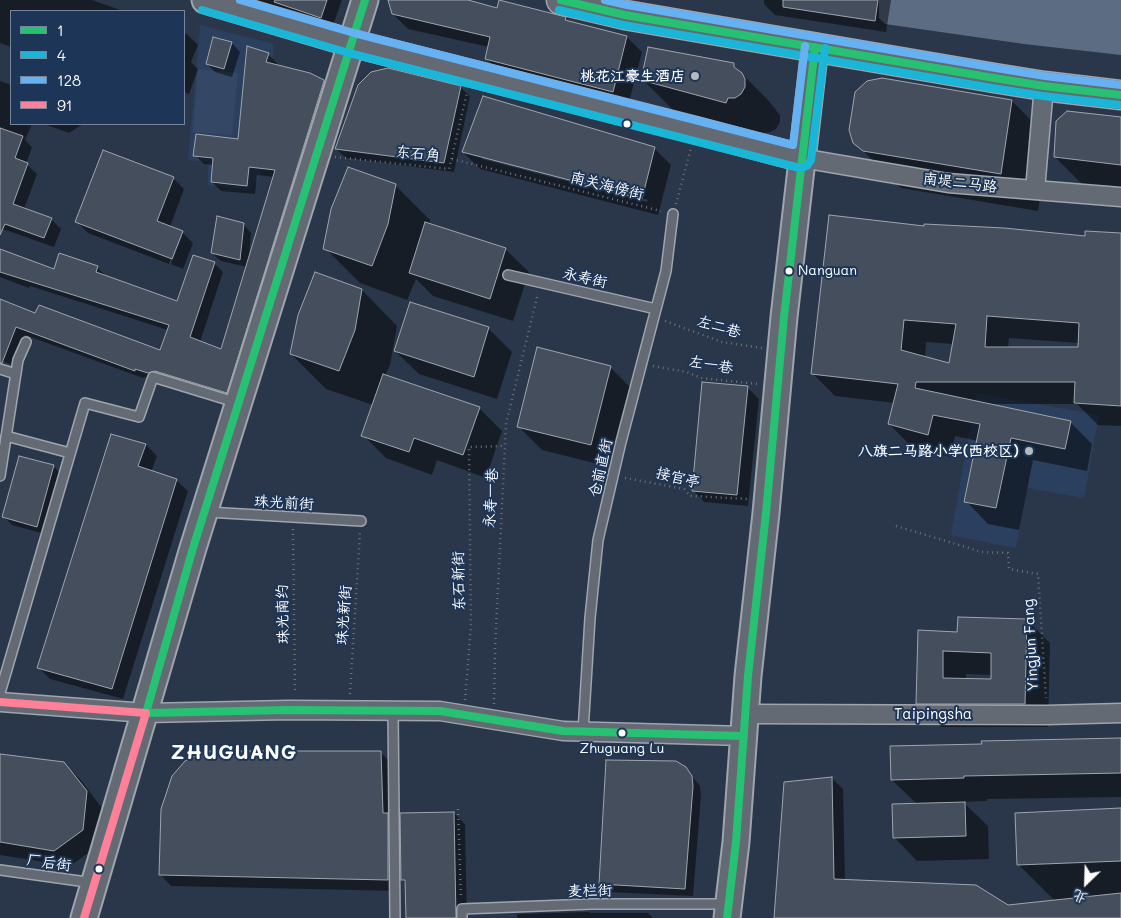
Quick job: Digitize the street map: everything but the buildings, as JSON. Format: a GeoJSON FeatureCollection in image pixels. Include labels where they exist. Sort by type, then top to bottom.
{"type":"FeatureCollection","features":[{"type":"Feature","properties":{"kind":"main road"},"geometry":{"type":"LineString","coordinates":[[561,0],[625,15],[815,48],[1044,80],[1121,95]]}},
{"type":"Feature","properties":{"kind":"main road"},"geometry":{"type":"LineString","coordinates":[[1044,80],[1121,83]]}},
{"type":"Feature","properties":{"kind":"street"},"geometry":{"type":"LineString","coordinates":[[205,0],[352,43],[801,158]]}},
{"type":"Feature","properties":{"kind":"street"},"geometry":{"type":"LineString","coordinates":[[350,0],[347,15],[352,43]]}},
{"type":"Feature","properties":{"kind":"street"},"geometry":{"type":"LineString","coordinates":[[84,918],[204,512],[365,0]]}},
{"type":"Feature","properties":{"kind":"street"},"geometry":{"type":"LineString","coordinates":[[728,911],[736,842],[748,676],[777,386],[801,158],[815,48]]}},
{"type":"Feature","properties":{"kind":"street"},"geometry":{"type":"LineString","coordinates":[[1035,190],[1044,80]]}},
{"type":"Feature","properties":{"kind":"street","name":"南堤二马路"},"geometry":{"type":"LineString","coordinates":[[801,158],[948,183],[1121,196]]}},
{"type":"Feature","properties":{"kind":"street","name":"Taipingsha"},"geometry":{"type":"LineString","coordinates":[[0,702],[146,713],[296,710],[440,711],[544,729],[583,732],[1047,714],[1121,713]]}},
{"type":"Feature","properties":{"kind":"lane","name":"仓前直街"},"geometry":{"type":"LineString","coordinates":[[583,732],[590,618],[598,540],[666,271],[673,214]]}},
{"type":"Feature","properties":{"kind":"lane","name":"永寿街"},"geometry":{"type":"LineString","coordinates":[[508,274],[655,313]]}},
{"type":"Feature","properties":{"kind":"lane"},"geometry":{"type":"LineString","coordinates":[[0,476],[18,360],[26,342]]}},
{"type":"Feature","properties":{"kind":"lane"},"geometry":{"type":"LineString","coordinates":[[0,369],[16,374]]}},
{"type":"Feature","properties":{"kind":"lane"},"geometry":{"type":"LineString","coordinates":[[0,693],[85,403],[139,417],[153,377],[238,403]]}},
{"type":"Feature","properties":{"kind":"lane"},"geometry":{"type":"LineString","coordinates":[[6,436],[70,453]]}},
{"type":"Feature","properties":{"kind":"lane","name":"珠光前街"},"geometry":{"type":"LineString","coordinates":[[204,512],[361,521]]}},
{"type":"Feature","properties":{"kind":"lane"},"geometry":{"type":"LineString","coordinates":[[393,711],[395,918]]}},
{"type":"Feature","properties":{"kind":"lane","name":"厂后街"},"geometry":{"type":"LineString","coordinates":[[0,870],[94,884]]}},
{"type":"Feature","properties":{"kind":"lane","name":"麦栏街"},"geometry":{"type":"LineString","coordinates":[[462,914],[592,904],[728,911]]}},
{"type":"Feature","properties":{"kind":"path","name":"东石角"},"geometry":{"type":"LineString","coordinates":[[316,155],[449,169],[471,73]]}},
{"type":"Feature","properties":{"kind":"path"},"geometry":{"type":"LineString","coordinates":[[673,214],[696,130]]}},
{"type":"Feature","properties":{"kind":"path","name":"南关海傍街"},"geometry":{"type":"LineString","coordinates":[[452,159],[673,214]]}},
{"type":"Feature","properties":{"kind":"path","name":"永寿一巷"},"geometry":{"type":"LineString","coordinates":[[494,719],[495,649],[506,424],[540,282]]}},
{"type":"Feature","properties":{"kind":"path","name":"左二巷"},"geometry":{"type":"LineString","coordinates":[[655,313],[722,342],[781,351]]}},
{"type":"Feature","properties":{"kind":"path","name":"左一巷"},"geometry":{"type":"LineString","coordinates":[[642,364],[687,372],[701,378],[777,386]]}},
{"type":"Feature","properties":{"kind":"path","name":"东石新街"},"geometry":{"type":"LineString","coordinates":[[464,714],[471,626],[469,447],[505,446]]}},
{"type":"Feature","properties":{"kind":"path","name":"接官亭"},"geometry":{"type":"LineString","coordinates":[[613,476],[684,489],[690,496],[767,501]]}},
{"type":"Feature","properties":{"kind":"path","name":"珠光南约"},"geometry":{"type":"LineString","coordinates":[[293,517],[296,710]]}},
{"type":"Feature","properties":{"kind":"path","name":"珠光新街"},"geometry":{"type":"LineString","coordinates":[[348,710],[361,521]]}},
{"type":"Feature","properties":{"kind":"path","name":"Yingjun Fang"},"geometry":{"type":"LineString","coordinates":[[896,526],[982,552],[1008,553],[1009,569],[1038,574],[1047,714]]}},
{"type":"Feature","properties":{"kind":"path"},"geometry":{"type":"LineString","coordinates":[[458,809],[462,914]]}},
{"type":"Feature","properties":{"kind":"shaded area"},"geometry":{"type":"Polygon","coordinates":[[[879,0],[1121,0],[1121,55],[1024,44],[885,24],[879,18],[879,0]]]}},
{"type":"Feature","properties":{"kind":"shaded area"},"geometry":{"type":"Polygon","coordinates":[[[200,25],[274,44],[263,170],[251,191],[208,185],[208,162],[188,160],[200,25]]]}},
{"type":"Feature","properties":{"kind":"shaded area"},"geometry":{"type":"Polygon","coordinates":[[[198,69],[238,73],[232,135],[193,132],[198,69]]]}},
{"type":"Feature","properties":{"kind":"shaded area","name":"八旗二马路小学(西校区)"},"geometry":{"type":"Polygon","coordinates":[[[976,393],[1099,415],[1084,498],[1027,488],[1016,548],[951,535],[976,393]]]}},
{"type":"Feature","properties":{"kind":"transit line","name":"128"},"geometry":{"type":"LineString","coordinates":[[240,0],[354,33],[793,145],[805,46]]}},
{"type":"Feature","properties":{"kind":"transit line","name":"1"},"geometry":{"type":"LineString","coordinates":[[365,0],[193,548],[146,713],[288,710],[440,711],[563,731],[744,736]]}},
{"type":"Feature","properties":{"kind":"transit line","name":"1"},"geometry":{"type":"LineString","coordinates":[[561,0],[625,15],[994,78],[1121,95]]}},
{"type":"Feature","properties":{"kind":"transit line","name":"128"},"geometry":{"type":"LineString","coordinates":[[605,0],[996,68],[1121,85]]}},
{"type":"Feature","properties":{"kind":"transit line","name":"4"},"geometry":{"type":"LineString","coordinates":[[202,10],[349,53],[800,168],[807,166],[811,160],[825,48]]}},
{"type":"Feature","properties":{"kind":"transit line","name":"4"},"geometry":{"type":"LineString","coordinates":[[559,10],[623,25],[992,88],[1120,105]]}},
{"type":"Feature","properties":{"kind":"transit line","name":"1"},"geometry":{"type":"LineString","coordinates":[[727,918],[736,842],[748,676],[766,513],[784,317],[815,47]]}},
{"type":"Feature","properties":{"kind":"transit line","name":"91"},"geometry":{"type":"LineString","coordinates":[[0,702],[146,713],[84,918]]}},
{"type":"Feature","properties":{"kind":"place","name":"桃花江豪生酒店"},"geometry":{"type":"Point","coordinates":[695,76]}},
{"type":"Feature","properties":{"kind":"place","name":"Nanguan"},"geometry":{"type":"Point","coordinates":[789,271]}},
{"type":"Feature","properties":{"kind":"place","name":"八旗二马路小学(西校区)"},"geometry":{"type":"Point","coordinates":[1029,451]}},
{"type":"Feature","properties":{"kind":"place","name":"Zhuguang Lu"},"geometry":{"type":"Point","coordinates":[622,733]}},
{"type":"Feature","properties":{"kind":"district","name":"ZHUGUANG"},"geometry":{"type":"Point","coordinates":[234,753]}}]}
